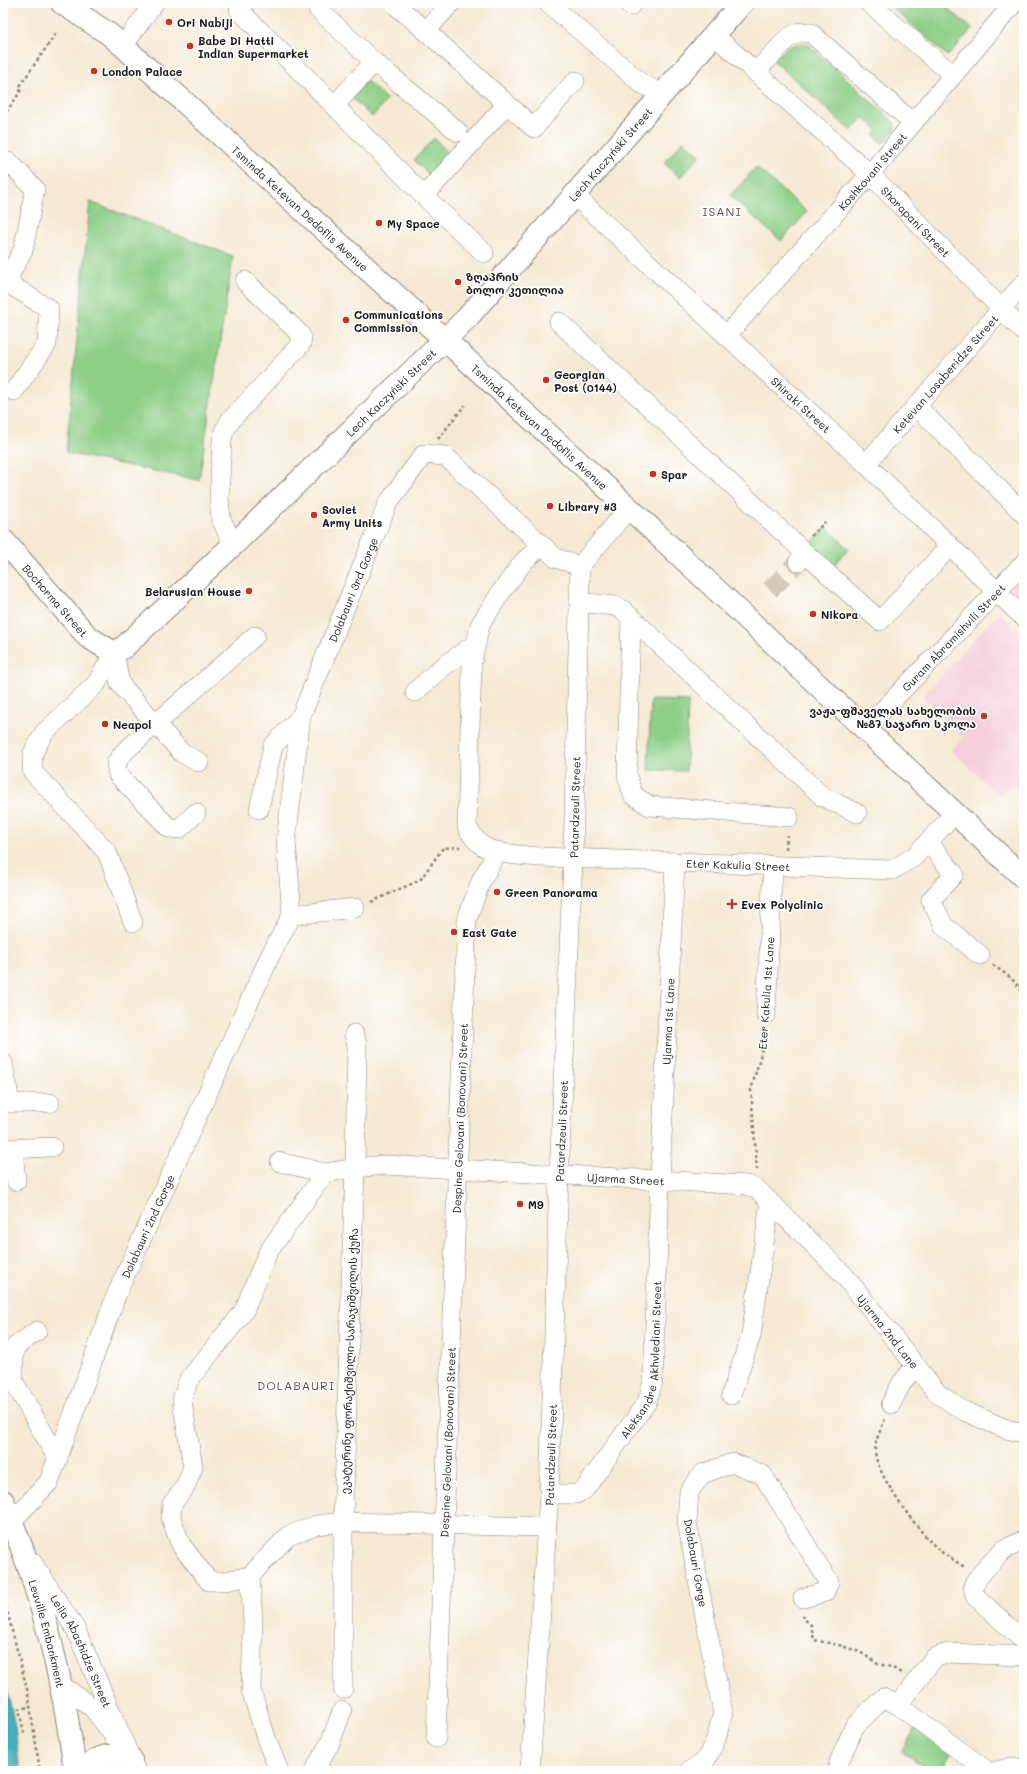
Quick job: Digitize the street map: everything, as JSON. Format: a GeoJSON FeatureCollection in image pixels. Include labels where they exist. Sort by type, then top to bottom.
{"type":"FeatureCollection","features":[{"type":"Feature","properties":{"kind":"main road","name":"Tsminda Ketevan Dedoflis Avenue"},"geometry":{"type":"LineString","coordinates":[[62,3],[109,34],[123,46],[629,508],[1023,876]]}},
{"type":"Feature","properties":{"kind":"main road","name":"Lech Kaczyński Street"},"geometry":{"type":"LineString","coordinates":[[114,653],[124,647],[233,545],[467,318],[742,3]]}},
{"type":"Feature","properties":{"kind":"main road","name":"Bochorma Street"},"geometry":{"type":"LineString","coordinates":[[3,540],[88,637],[114,653]]}},
{"type":"Feature","properties":{"kind":"main road","name":"Leuville Embankment"},"geometry":{"type":"LineString","coordinates":[[3,1501],[22,1548],[51,1637],[62,1686],[75,1771]]}},
{"type":"Feature","properties":{"kind":"main road"},"geometry":{"type":"LineString","coordinates":[[83,1771],[104,1756],[115,1755],[134,1765]]}},
{"type":"Feature","properties":{"kind":"street"},"geometry":{"type":"LineString","coordinates":[[123,46],[154,3]]}},
{"type":"Feature","properties":{"kind":"street"},"geometry":{"type":"LineString","coordinates":[[244,3],[239,10],[424,196],[484,254]]}},
{"type":"Feature","properties":{"kind":"street"},"geometry":{"type":"LineString","coordinates":[[393,3],[534,128],[575,81]]}},
{"type":"Feature","properties":{"kind":"street"},"geometry":{"type":"LineString","coordinates":[[426,31],[451,3]]}},
{"type":"Feature","properties":{"kind":"street"},"geometry":{"type":"LineString","coordinates":[[548,3],[641,83],[662,94]]}},
{"type":"Feature","properties":{"kind":"street"},"geometry":{"type":"LineString","coordinates":[[869,3],[953,75]]}},
{"type":"Feature","properties":{"kind":"street","name":"Koshkovani Street"},"geometry":{"type":"LineString","coordinates":[[727,335],[870,174],[953,75],[1015,6]]}},
{"type":"Feature","properties":{"kind":"street"},"geometry":{"type":"LineString","coordinates":[[318,9],[374,62],[458,132]]}},
{"type":"Feature","properties":{"kind":"street"},"geometry":{"type":"LineString","coordinates":[[756,72],[789,36],[800,32],[811,33],[913,123]]}},
{"type":"Feature","properties":{"kind":"street","name":"Shorapani Street"},"geometry":{"type":"LineString","coordinates":[[714,35],[870,174],[1024,332]]}},
{"type":"Feature","properties":{"kind":"street"},"geometry":{"type":"LineString","coordinates":[[334,106],[374,62]]}},
{"type":"Feature","properties":{"kind":"street"},"geometry":{"type":"LineString","coordinates":[[424,196],[507,104]]}},
{"type":"Feature","properties":{"kind":"street"},"geometry":{"type":"LineString","coordinates":[[10,162],[35,189],[23,250],[4,284],[49,309],[47,344],[14,392]]}},
{"type":"Feature","properties":{"kind":"street","name":"Shiraki Street"},"geometry":{"type":"LineString","coordinates":[[574,195],[866,464],[1024,618]]}},
{"type":"Feature","properties":{"kind":"street"},"geometry":{"type":"LineString","coordinates":[[233,545],[221,519],[219,499],[222,440],[224,431],[230,421],[301,344],[302,338],[299,333],[245,281]]}},
{"type":"Feature","properties":{"kind":"street","name":"Ketevan Losaberidze Street"},"geometry":{"type":"LineString","coordinates":[[866,464],[1024,283]]}},
{"type":"Feature","properties":{"kind":"street"},"geometry":{"type":"LineString","coordinates":[[559,322],[804,552],[880,621],[950,546]]}},
{"type":"Feature","properties":{"kind":"street"},"geometry":{"type":"LineString","coordinates":[[916,406],[1024,514]]}},
{"type":"Feature","properties":{"kind":"street"},"geometry":{"type":"LineString","coordinates":[[424,454],[445,456],[556,558],[580,566],[629,508]]}},
{"type":"Feature","properties":{"kind":"street","name":"Dolabauri 3rd Gorge"},"geometry":{"type":"LineString","coordinates":[[288,922],[286,841],[301,716],[388,503],[424,454]]}},
{"type":"Feature","properties":{"kind":"street"},"geometry":{"type":"LineString","coordinates":[[491,849],[474,838],[467,827],[472,662],[480,625],[501,592],[524,561],[542,546]]}},
{"type":"Feature","properties":{"kind":"street","name":"Guram Abramishvili Street"},"geometry":{"type":"LineString","coordinates":[[866,728],[1024,563]]}},
{"type":"Feature","properties":{"kind":"street","name":"Patardzeuli Street"},"geometry":{"type":"LineString","coordinates":[[530,1771],[549,1494],[559,1175],[573,858],[580,566]]}},
{"type":"Feature","properties":{"kind":"street"},"geometry":{"type":"LineString","coordinates":[[579,602],[615,606],[631,617],[823,797],[857,813]]}},
{"type":"Feature","properties":{"kind":"street"},"geometry":{"type":"LineString","coordinates":[[631,617],[627,775],[633,794],[650,806],[789,817]]}},
{"type":"Feature","properties":{"kind":"street"},"geometry":{"type":"LineString","coordinates":[[196,813],[179,829],[168,828],[118,775],[116,763],[124,752],[255,636]]}},
{"type":"Feature","properties":{"kind":"street"},"geometry":{"type":"LineString","coordinates":[[415,692],[440,669],[476,643]]}},
{"type":"Feature","properties":{"kind":"street"},"geometry":{"type":"LineString","coordinates":[[114,653],[120,684],[155,725],[182,753],[199,762]]}},
{"type":"Feature","properties":{"kind":"street"},"geometry":{"type":"LineString","coordinates":[[114,653],[96,684],[44,733],[33,753],[32,771],[106,852],[133,922]]}},
{"type":"Feature","properties":{"kind":"street"},"geometry":{"type":"LineString","coordinates":[[259,809],[273,746],[301,716]]}},
{"type":"Feature","properties":{"kind":"street","name":"Eter Kakulia Street"},"geometry":{"type":"LineString","coordinates":[[491,849],[539,857],[892,870],[914,857],[955,813]]}},
{"type":"Feature","properties":{"kind":"street"},"geometry":{"type":"LineString","coordinates":[[928,842],[954,874],[931,900],[944,926],[980,955]]}},
{"type":"Feature","properties":{"kind":"street","name":"Despine Gelovani (Bonovani) Street"},"geometry":{"type":"LineString","coordinates":[[436,1738],[467,919],[481,882],[491,849]]}},
{"type":"Feature","properties":{"kind":"street","name":"Ujarma 1st Lane"},"geometry":{"type":"LineString","coordinates":[[660,1180],[675,862]]}},
{"type":"Feature","properties":{"kind":"street","name":"Eter Kakulia 1st Lane"},"geometry":{"type":"LineString","coordinates":[[766,1014],[773,866]]}},
{"type":"Feature","properties":{"kind":"street"},"geometry":{"type":"LineString","coordinates":[[288,922],[355,908]]}},
{"type":"Feature","properties":{"kind":"street","name":"Dolabauri 2nd Gorge"},"geometry":{"type":"LineString","coordinates":[[12,1521],[49,1482],[117,1293],[270,956],[288,922]]}},
{"type":"Feature","properties":{"kind":"street","name":"ეკატერინე ფორაქიშვილი-სარაჯიშვილის ქუჩა"},"geometry":{"type":"LineString","coordinates":[[343,1689],[342,1522],[354,1168],[357,1045],[354,1034]]}},
{"type":"Feature","properties":{"kind":"street"},"geometry":{"type":"LineString","coordinates":[[3,1063],[10,1103],[50,1103]]}},
{"type":"Feature","properties":{"kind":"street"},"geometry":{"type":"LineString","coordinates":[[16,1181],[8,1149],[52,1147]]}},
{"type":"Feature","properties":{"kind":"street","name":"Ujarma Street"},"geometry":{"type":"LineString","coordinates":[[280,1162],[325,1173],[385,1165],[747,1184],[764,1196]]}},
{"type":"Feature","properties":{"kind":"street"},"geometry":{"type":"LineString","coordinates":[[325,1173],[268,1252],[244,1311],[188,1381],[182,1401],[193,1467],[185,1487],[172,1504],[171,1518],[181,1545],[208,1580],[225,1581],[250,1576],[288,1536],[317,1525],[342,1522],[546,1527]]}},
{"type":"Feature","properties":{"kind":"street","name":"Aleksandre Akhvlediani Street"},"geometry":{"type":"LineString","coordinates":[[549,1494],[576,1494],[584,1490],[647,1402],[653,1382],[660,1180]]}},
{"type":"Feature","properties":{"kind":"street"},"geometry":{"type":"LineString","coordinates":[[731,1395],[752,1336],[764,1196]]}},
{"type":"Feature","properties":{"kind":"street","name":"Ujarma 2nd Lane"},"geometry":{"type":"LineString","coordinates":[[764,1196],[844,1275],[938,1394],[964,1410],[1006,1429],[1024,1433]]}},
{"type":"Feature","properties":{"kind":"street"},"geometry":{"type":"LineString","coordinates":[[37,1331],[16,1346],[14,1350],[13,1380],[58,1459]]}},
{"type":"Feature","properties":{"kind":"street"},"geometry":{"type":"LineString","coordinates":[[891,1404],[901,1384],[915,1366]]}},
{"type":"Feature","properties":{"kind":"street","name":"Dolabauri Gorge"},"geometry":{"type":"LineString","coordinates":[[689,1771],[704,1763],[715,1742],[723,1713],[687,1522],[689,1492],[702,1474],[733,1463],[763,1474],[829,1582],[825,1592],[803,1598]]}},
{"type":"Feature","properties":{"kind":"street"},"geometry":{"type":"LineString","coordinates":[[1024,1540],[1003,1550],[979,1576],[973,1586],[975,1596],[1024,1641]]}},
{"type":"Feature","properties":{"kind":"street","name":"Leila Abashidze Street"},"geometry":{"type":"LineString","coordinates":[[22,1548],[75,1628],[134,1765]]}},
{"type":"Feature","properties":{"kind":"street"},"geometry":{"type":"LineString","coordinates":[[250,1576],[253,1621],[251,1690],[268,1744],[279,1771]]}},
{"type":"Feature","properties":{"kind":"street"},"geometry":{"type":"LineString","coordinates":[[898,1705],[934,1658],[948,1653],[1024,1656]]}},
{"type":"Feature","properties":{"kind":"street","name":"Leila Abashidze Street"},"geometry":{"type":"LineString","coordinates":[[62,1686],[92,1707],[134,1765]]}},
{"type":"Feature","properties":{"kind":"street"},"geometry":{"type":"LineString","coordinates":[[837,1771],[839,1762],[854,1727],[882,1698],[898,1705],[987,1771]]}},
{"type":"Feature","properties":{"kind":"street"},"geometry":{"type":"LineString","coordinates":[[314,1771],[330,1743],[342,1711]]}},
{"type":"Feature","properties":{"kind":"street"},"geometry":{"type":"LineString","coordinates":[[997,1771],[1012,1767],[1024,1769]]}},
{"type":"Feature","properties":{"kind":"path"},"geometry":{"type":"LineString","coordinates":[[3,117],[20,92],[21,84],[57,32]]}},
{"type":"Feature","properties":{"kind":"path"},"geometry":{"type":"LineString","coordinates":[[424,454],[465,405]]}},
{"type":"Feature","properties":{"kind":"path"},"geometry":{"type":"LineString","coordinates":[[804,552],[825,522]]}},
{"type":"Feature","properties":{"kind":"path"},"geometry":{"type":"LineString","coordinates":[[355,908],[420,880],[443,848],[491,849]]}},
{"type":"Feature","properties":{"kind":"path"},"geometry":{"type":"LineString","coordinates":[[980,955],[1011,978],[1024,993]]}},
{"type":"Feature","properties":{"kind":"path","name":"Eter Kakulia 1st Lane"},"geometry":{"type":"LineString","coordinates":[[764,1196],[751,1090],[762,1054],[766,1014]]}},
{"type":"Feature","properties":{"kind":"path"},"geometry":{"type":"LineString","coordinates":[[891,1404],[876,1444],[875,1453],[885,1478],[903,1508],[929,1540],[940,1551],[979,1576]]}},
{"type":"Feature","properties":{"kind":"path"},"geometry":{"type":"LineString","coordinates":[[3,1595],[30,1707],[40,1771]]}},
{"type":"Feature","properties":{"kind":"path"},"geometry":{"type":"LineString","coordinates":[[803,1598],[806,1608],[803,1618],[811,1625],[814,1640],[839,1645],[860,1652],[878,1664],[891,1667],[900,1672],[913,1685]]}},
{"type":"Feature","properties":{"kind":"path"},"geometry":{"type":"LineString","coordinates":[[24,1733],[19,1709],[30,1707]]}},
{"type":"Feature","properties":{"kind":"shaded area"},"geometry":{"type":"Polygon","coordinates":[[[1024,574],[1024,614],[1011,601],[1011,586],[1024,574]]]}},
{"type":"Feature","properties":{"kind":"shaded area","name":"ვაჟა-ფშაველას სახელობის №87 საჯარო სკოლა"},"geometry":{"type":"Polygon","coordinates":[[[999,612],[1024,637],[1024,797],[1010,784],[999,796],[951,750],[964,737],[922,696],[999,612]]]}},
{"type":"Feature","properties":{"kind":"green space"},"geometry":{"type":"Polygon","coordinates":[[[887,3],[942,3],[972,29],[948,56],[887,3]]]}},
{"type":"Feature","properties":{"kind":"green space"},"geometry":{"type":"Polygon","coordinates":[[[799,43],[810,46],[894,122],[895,129],[883,143],[874,136],[878,130],[863,117],[851,131],[773,60],[787,48],[799,43]]]}},
{"type":"Feature","properties":{"kind":"green space"},"geometry":{"type":"Polygon","coordinates":[[[367,81],[387,100],[372,117],[352,98],[367,81]]]}},
{"type":"Feature","properties":{"kind":"green space"},"geometry":{"type":"Polygon","coordinates":[[[434,138],[449,153],[429,175],[414,160],[434,138]]]}},
{"type":"Feature","properties":{"kind":"green space"},"geometry":{"type":"Polygon","coordinates":[[[683,141],[700,155],[680,177],[664,163],[683,141]]]}},
{"type":"Feature","properties":{"kind":"green space"},"geometry":{"type":"Polygon","coordinates":[[[756,167],[807,212],[781,241],[730,196],[756,167]]]}},
{"type":"Feature","properties":{"kind":"green space"},"geometry":{"type":"Polygon","coordinates":[[[90,202],[233,256],[199,480],[66,453],[90,202]]]}},
{"type":"Feature","properties":{"kind":"green space"},"geometry":{"type":"Polygon","coordinates":[[[826,527],[849,549],[833,566],[810,545],[826,527]]]}},
{"type":"Feature","properties":{"kind":"green space"},"geometry":{"type":"Polygon","coordinates":[[[651,700],[688,701],[686,771],[648,770],[651,700]]]}},
{"type":"Feature","properties":{"kind":"green space"},"geometry":{"type":"Polygon","coordinates":[[[916,1728],[952,1752],[940,1771],[930,1771],[901,1751],[916,1728]]]}},
{"type":"Feature","properties":{"kind":"water"},"geometry":{"type":"Polygon","coordinates":[[[3,1671],[15,1726],[20,1771],[3,1771],[3,1671]]]}},
{"type":"Feature","properties":{"kind":"tunnel"},"geometry":{"type":"LineString","coordinates":[[770,590],[798,562]]}},
{"type":"Feature","properties":{"kind":"place","name":"Ori Nabiji"},"geometry":{"type":"Point","coordinates":[169,22]}},
{"type":"Feature","properties":{"kind":"place","name":"Babe Di Hatti Indian Supermarket"},"geometry":{"type":"Point","coordinates":[190,46]}},
{"type":"Feature","properties":{"kind":"place","name":"London Palace"},"geometry":{"type":"Point","coordinates":[94,71]}},
{"type":"Feature","properties":{"kind":"place","name":"My Space"},"geometry":{"type":"Point","coordinates":[379,223]}},
{"type":"Feature","properties":{"kind":"place","name":"ზღაპრის ბოლო კეთილია"},"geometry":{"type":"Point","coordinates":[458,282]}},
{"type":"Feature","properties":{"kind":"place","name":"Communications Commission"},"geometry":{"type":"Point","coordinates":[346,320]}},
{"type":"Feature","properties":{"kind":"place","name":"Georgian Post (0144)"},"geometry":{"type":"Point","coordinates":[546,380]}},
{"type":"Feature","properties":{"kind":"place","name":"Spar"},"geometry":{"type":"Point","coordinates":[653,474]}},
{"type":"Feature","properties":{"kind":"place","name":"Library #3"},"geometry":{"type":"Point","coordinates":[550,506]}},
{"type":"Feature","properties":{"kind":"place","name":"Soviet Army Units"},"geometry":{"type":"Point","coordinates":[314,515]}},
{"type":"Feature","properties":{"kind":"place","name":"Belarusian House"},"geometry":{"type":"Point","coordinates":[249,591]}},
{"type":"Feature","properties":{"kind":"place","name":"Nikora"},"geometry":{"type":"Point","coordinates":[813,614]}},
{"type":"Feature","properties":{"kind":"place","name":"ვაჟა-ფშაველას სახელობის №87 საჯარო სკოლა"},"geometry":{"type":"Point","coordinates":[984,716]}},
{"type":"Feature","properties":{"kind":"place","name":"Neapol"},"geometry":{"type":"Point","coordinates":[105,724]}},
{"type":"Feature","properties":{"kind":"place","name":"Green Panorama"},"geometry":{"type":"Point","coordinates":[497,892]}},
{"type":"Feature","properties":{"kind":"place","name":"Evex Polyclinic"},"geometry":{"type":"Point","coordinates":[732,904]}},
{"type":"Feature","properties":{"kind":"place","name":"East Gate"},"geometry":{"type":"Point","coordinates":[454,932]}},
{"type":"Feature","properties":{"kind":"place","name":"M9"},"geometry":{"type":"Point","coordinates":[520,1204]}},
{"type":"Feature","properties":{"kind":"district","name":"ISANI"},"geometry":{"type":"Point","coordinates":[722,211]}},
{"type":"Feature","properties":{"kind":"district","name":"DOLABAURI"},"geometry":{"type":"Point","coordinates":[296,1385]}}]}
